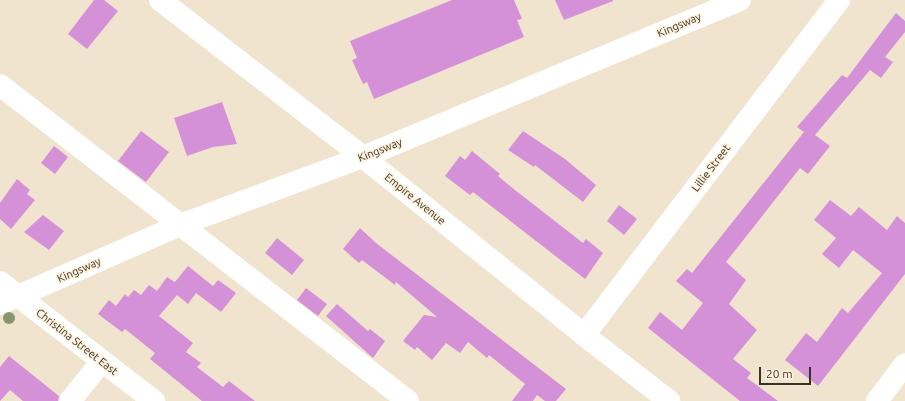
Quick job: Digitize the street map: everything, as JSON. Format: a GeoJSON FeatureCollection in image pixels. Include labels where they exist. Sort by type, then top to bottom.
{"type":"FeatureCollection","features":[{"type":"Feature","properties":{"kind":"street","name":"Empire Avenue"},"geometry":{"type":"LineString","coordinates":[[160,0],[363,157],[584,335],[669,401]]}},
{"type":"Feature","properties":{"kind":"street","name":"Kingsway"},"geometry":{"type":"LineString","coordinates":[[9,300],[180,225],[363,157],[740,0]]}},
{"type":"Feature","properties":{"kind":"street","name":"Lillie Street"},"geometry":{"type":"LineString","coordinates":[[584,335],[839,0]]}},
{"type":"Feature","properties":{"kind":"street"},"geometry":{"type":"LineString","coordinates":[[0,86],[408,401]]}},
{"type":"Feature","properties":{"kind":"street","name":"Christina Street East"},"geometry":{"type":"LineString","coordinates":[[0,282],[9,300],[102,361],[154,401]]}},
{"type":"Feature","properties":{"kind":"street"},"geometry":{"type":"LineString","coordinates":[[70,401],[102,361]]}},
{"type":"Feature","properties":{"kind":"street"},"geometry":{"type":"LineString","coordinates":[[877,401],[905,364]]}},
{"type":"Feature","properties":{"kind":"building"},"geometry":{"type":"Polygon","coordinates":[[[94,0],[104,0],[118,11],[87,49],[68,34],[94,0]]]}},
{"type":"Feature","properties":{"kind":"building"},"geometry":{"type":"Polygon","coordinates":[[[452,0],[514,0],[522,19],[517,20],[524,37],[374,99],[367,82],[363,84],[352,60],[357,58],[350,41],[452,0]]]}},
{"type":"Feature","properties":{"kind":"building"},"geometry":{"type":"Polygon","coordinates":[[[555,0],[613,0],[613,1],[564,20],[555,0]]]}},
{"type":"Feature","properties":{"kind":"building"},"geometry":{"type":"Polygon","coordinates":[[[896,13],[905,21],[905,32],[885,57],[893,62],[881,78],[870,70],[815,135],[830,146],[808,174],[800,168],[726,262],[746,280],[729,304],[757,330],[733,359],[751,373],[747,378],[778,401],[740,401],[648,328],[660,312],[682,330],[703,303],[676,281],[687,269],[692,273],[804,132],[797,127],[842,75],[847,78],[896,13]]]}},
{"type":"Feature","properties":{"kind":"building"},"geometry":{"type":"Polygon","coordinates":[[[222,102],[237,144],[213,147],[187,156],[174,118],[222,102]]]}},
{"type":"Feature","properties":{"kind":"building"},"geometry":{"type":"Polygon","coordinates":[[[141,131],[169,152],[146,182],[118,161],[141,131]]]}},
{"type":"Feature","properties":{"kind":"building"},"geometry":{"type":"Polygon","coordinates":[[[523,131],[565,159],[596,185],[583,202],[535,165],[534,167],[508,150],[523,131]]]}},
{"type":"Feature","properties":{"kind":"building"},"geometry":{"type":"Polygon","coordinates":[[[54,146],[68,157],[55,174],[41,163],[54,146]]]}},
{"type":"Feature","properties":{"kind":"building"},"geometry":{"type":"Polygon","coordinates":[[[472,151],[500,174],[498,176],[583,243],[586,239],[603,253],[585,279],[473,192],[470,195],[445,176],[460,156],[465,160],[472,151]]]}},
{"type":"Feature","properties":{"kind":"building"},"geometry":{"type":"Polygon","coordinates":[[[17,179],[30,190],[27,194],[35,200],[11,229],[0,219],[0,203],[17,179]]]}},
{"type":"Feature","properties":{"kind":"building"},"geometry":{"type":"Polygon","coordinates":[[[830,200],[851,216],[859,207],[887,230],[897,216],[905,223],[905,274],[818,386],[785,360],[806,333],[817,342],[842,308],[848,313],[882,273],[853,250],[839,268],[822,254],[836,238],[814,220],[830,200]]]}},
{"type":"Feature","properties":{"kind":"building"},"geometry":{"type":"Polygon","coordinates":[[[619,205],[637,219],[624,235],[607,221],[619,205]]]}},
{"type":"Feature","properties":{"kind":"building"},"geometry":{"type":"Polygon","coordinates":[[[43,215],[64,231],[49,250],[24,232],[43,215]]]}},
{"type":"Feature","properties":{"kind":"building"},"geometry":{"type":"Polygon","coordinates":[[[360,228],[376,243],[566,389],[556,401],[545,401],[537,395],[533,401],[512,401],[525,384],[489,355],[487,358],[468,342],[460,353],[446,343],[432,360],[417,347],[415,350],[403,341],[424,315],[437,317],[396,282],[395,285],[362,260],[359,263],[343,249],[360,228]]]}},
{"type":"Feature","properties":{"kind":"building"},"geometry":{"type":"Polygon","coordinates":[[[277,238],[304,260],[292,275],[265,253],[277,238]]]}},
{"type":"Feature","properties":{"kind":"building"},"geometry":{"type":"Polygon","coordinates":[[[188,266],[213,286],[218,280],[236,293],[221,312],[196,293],[188,304],[177,295],[159,316],[193,343],[186,352],[201,363],[197,367],[223,387],[229,381],[255,401],[202,401],[150,359],[155,353],[125,329],[122,332],[98,314],[109,300],[116,306],[125,294],[128,297],[134,290],[141,295],[149,285],[157,291],[167,277],[175,282],[188,266]]]}},
{"type":"Feature","properties":{"kind":"building"},"geometry":{"type":"Polygon","coordinates":[[[306,288],[327,304],[318,316],[297,300],[306,288]]]}},
{"type":"Feature","properties":{"kind":"building"},"geometry":{"type":"Polygon","coordinates":[[[337,304],[368,331],[370,329],[385,341],[373,358],[326,316],[337,304]]]}},
{"type":"Feature","properties":{"kind":"building"},"geometry":{"type":"Polygon","coordinates":[[[9,356],[59,396],[58,401],[23,401],[10,390],[0,401],[0,367],[9,356]]]}}]}
